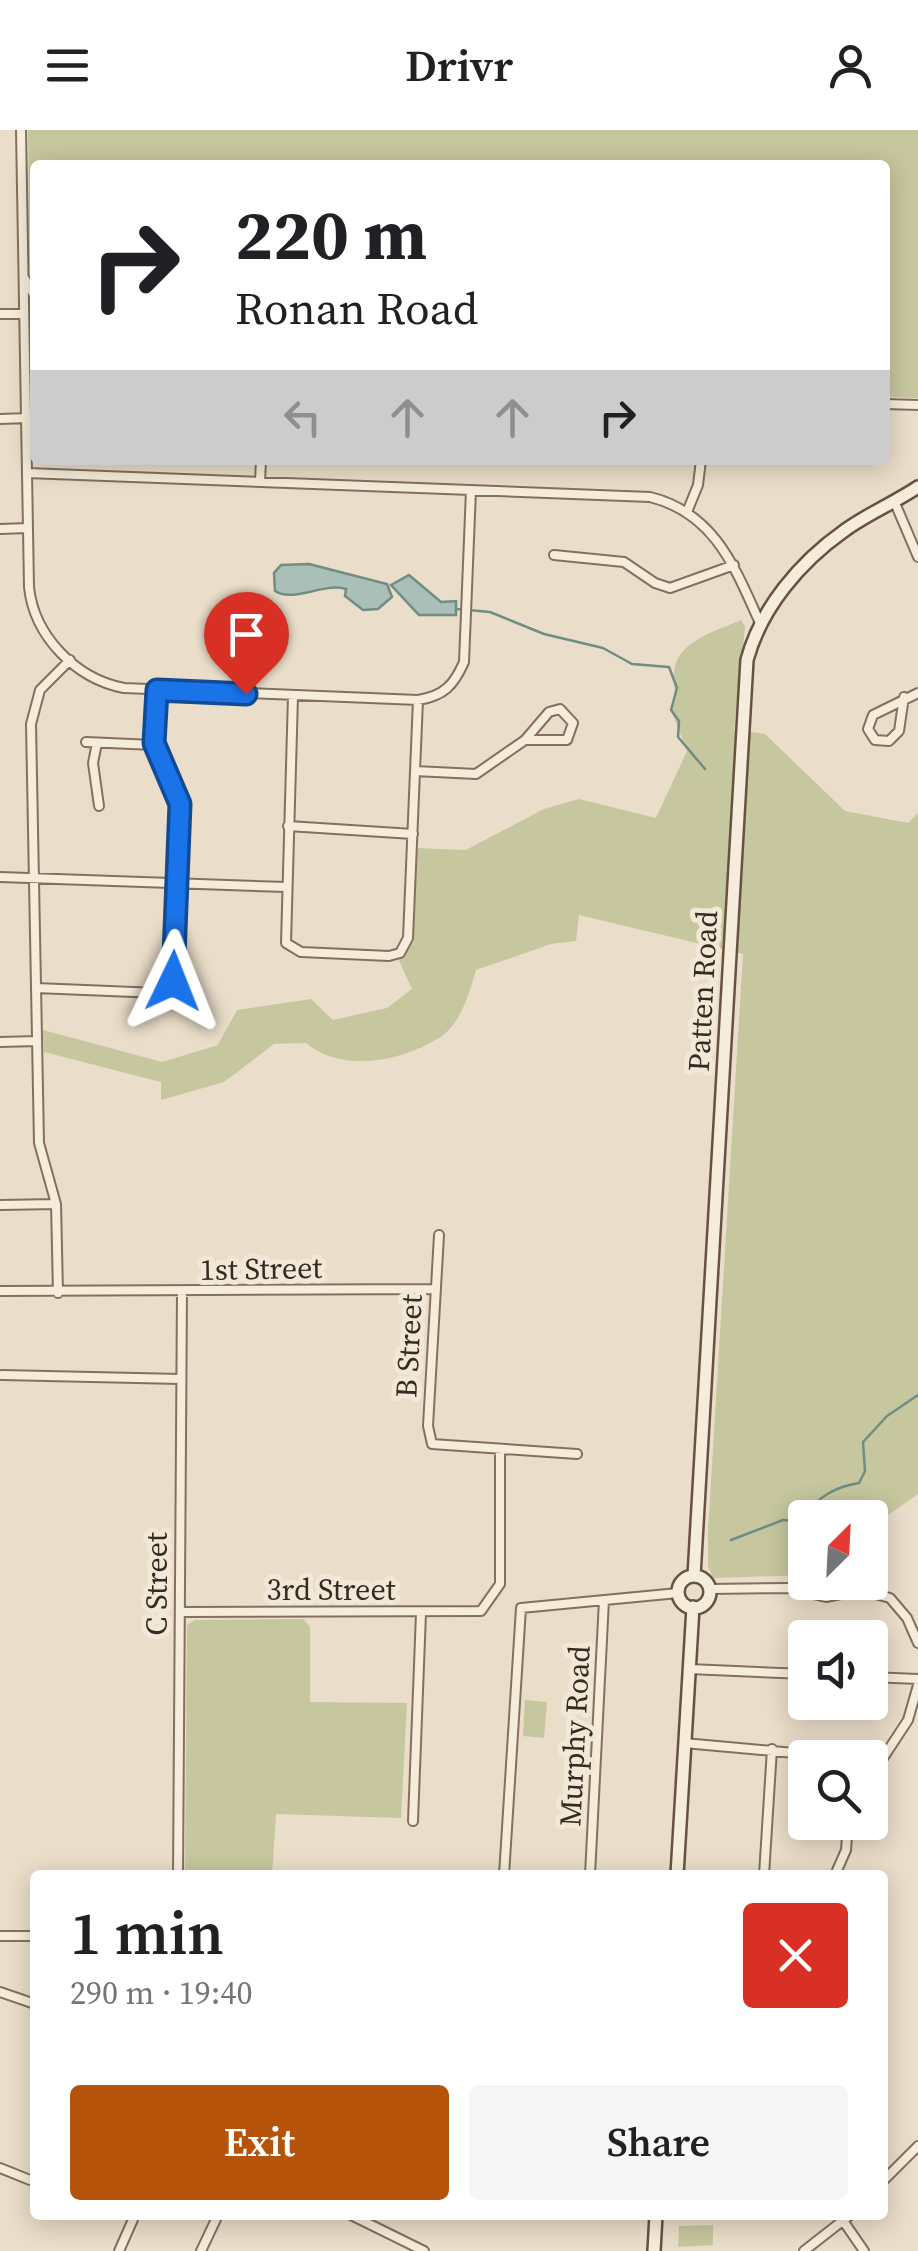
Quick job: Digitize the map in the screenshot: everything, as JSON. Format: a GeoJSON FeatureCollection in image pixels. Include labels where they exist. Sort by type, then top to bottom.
{"type":"FeatureCollection","features":[{"type":"Feature","properties":{"kind":"street"},"geometry":{"type":"LineString","coordinates":[[21,130],[24,314],[30,372],[27,473],[32,616],[70,660],[106,685],[157,690],[418,700],[441,694],[453,684],[464,662],[471,490]]}},
{"type":"Feature","properties":{"kind":"street"},"geometry":{"type":"LineString","coordinates":[[24,277],[30,288]]}},
{"type":"Feature","properties":{"kind":"street"},"geometry":{"type":"LineString","coordinates":[[0,314],[24,314]]}},
{"type":"Feature","properties":{"kind":"street"},"geometry":{"type":"LineString","coordinates":[[890,404],[918,405]]}},
{"type":"Feature","properties":{"kind":"street"},"geometry":{"type":"LineString","coordinates":[[0,419],[27,418]]}},
{"type":"Feature","properties":{"kind":"street"},"geometry":{"type":"LineString","coordinates":[[260,482],[261,465]]}},
{"type":"Feature","properties":{"kind":"street"},"geometry":{"type":"LineString","coordinates":[[687,512],[698,486],[700,465]]}},
{"type":"Feature","properties":{"kind":"street"},"geometry":{"type":"LineString","coordinates":[[27,473],[650,497],[687,512],[713,533],[734,565],[760,623]]}},
{"type":"Feature","properties":{"kind":"street","name":"Patten Road"},"geometry":{"type":"LineString","coordinates":[[694,1576],[747,660],[760,623],[807,562],[844,531],[918,487]]}},
{"type":"Feature","properties":{"kind":"street"},"geometry":{"type":"LineString","coordinates":[[896,502],[918,557]]}},
{"type":"Feature","properties":{"kind":"street"},"geometry":{"type":"LineString","coordinates":[[0,529],[28,528]]}},
{"type":"Feature","properties":{"kind":"street"},"geometry":{"type":"LineString","coordinates":[[554,555],[624,562],[655,583],[670,588],[734,565]]}},
{"type":"Feature","properties":{"kind":"street"},"geometry":{"type":"LineString","coordinates":[[58,1293],[56,1204],[39,1143],[32,711],[40,690],[70,660]]}},
{"type":"Feature","properties":{"kind":"street"},"geometry":{"type":"LineString","coordinates":[[36,988],[158,993],[170,986],[180,804],[154,745],[157,690]]}},
{"type":"Feature","properties":{"kind":"street"},"geometry":{"type":"LineString","coordinates":[[904,697],[895,737],[875,740],[868,729],[873,715],[904,697],[918,693]]}},
{"type":"Feature","properties":{"kind":"street"},"geometry":{"type":"LineString","coordinates":[[293,696],[284,930],[289,948],[389,956],[404,947],[418,700]]}},
{"type":"Feature","properties":{"kind":"street"},"geometry":{"type":"LineString","coordinates":[[415,771],[476,774],[525,740],[549,712],[560,709],[573,722],[567,740],[525,740]]}},
{"type":"Feature","properties":{"kind":"street"},"geometry":{"type":"LineString","coordinates":[[86,742],[154,745]]}},
{"type":"Feature","properties":{"kind":"street"},"geometry":{"type":"LineString","coordinates":[[97,743],[92,763],[99,806]]}},
{"type":"Feature","properties":{"kind":"street"},"geometry":{"type":"LineString","coordinates":[[288,826],[413,834]]}},
{"type":"Feature","properties":{"kind":"street"},"geometry":{"type":"LineString","coordinates":[[0,877],[286,887]]}},
{"type":"Feature","properties":{"kind":"street"},"geometry":{"type":"LineString","coordinates":[[0,1042],[37,1041]]}},
{"type":"Feature","properties":{"kind":"street"},"geometry":{"type":"LineString","coordinates":[[0,1205],[56,1204]]}},
{"type":"Feature","properties":{"kind":"street","name":"B Street"},"geometry":{"type":"LineString","coordinates":[[439,1235],[428,1437],[432,1444],[446,1448],[500,1450]]}},
{"type":"Feature","properties":{"kind":"street","name":"1st Street"},"geometry":{"type":"LineString","coordinates":[[0,1291],[88,1294],[435,1290]]}},
{"type":"Feature","properties":{"kind":"street","name":"C Street"},"geometry":{"type":"LineString","coordinates":[[178,1870],[182,1292]]}},
{"type":"Feature","properties":{"kind":"street"},"geometry":{"type":"LineString","coordinates":[[2,1375],[181,1379]]}},
{"type":"Feature","properties":{"kind":"street"},"geometry":{"type":"LineString","coordinates":[[500,1450],[577,1454]]}},
{"type":"Feature","properties":{"kind":"street","name":"3rd Street"},"geometry":{"type":"LineString","coordinates":[[181,1612],[481,1610],[500,1584],[500,1450]]}},
{"type":"Feature","properties":{"kind":"street"},"geometry":{"type":"LineString","coordinates":[[694,1576],[704,1580],[710,1589],[704,1604],[692,1608],[682,1602],[678,1593],[684,1579],[694,1576]]}},
{"type":"Feature","properties":{"kind":"street"},"geometry":{"type":"LineString","coordinates":[[710,1589],[788,1588],[826,1597],[860,1590],[890,1598],[907,1618],[918,1643]]}},
{"type":"Feature","properties":{"kind":"street"},"geometry":{"type":"LineString","coordinates":[[504,1870],[521,1608],[678,1593]]}},
{"type":"Feature","properties":{"kind":"street","name":"Murphy Road"},"geometry":{"type":"LineString","coordinates":[[590,1870],[604,1600]]}},
{"type":"Feature","properties":{"kind":"street"},"geometry":{"type":"LineString","coordinates":[[676,1870],[692,1608]]}},
{"type":"Feature","properties":{"kind":"street"},"geometry":{"type":"LineString","coordinates":[[413,1820],[421,1613]]}},
{"type":"Feature","properties":{"kind":"street"},"geometry":{"type":"LineString","coordinates":[[689,1669],[788,1673]]}},
{"type":"Feature","properties":{"kind":"street"},"geometry":{"type":"LineString","coordinates":[[888,1679],[918,1682],[908,1720],[888,1750]]}},
{"type":"Feature","properties":{"kind":"street"},"geometry":{"type":"LineString","coordinates":[[684,1743],[788,1751]]}},
{"type":"Feature","properties":{"kind":"street"},"geometry":{"type":"LineString","coordinates":[[764,1870],[772,1749]]}},
{"type":"Feature","properties":{"kind":"street"},"geometry":{"type":"LineString","coordinates":[[837,1870],[847,1840]]}},
{"type":"Feature","properties":{"kind":"street"},"geometry":{"type":"LineString","coordinates":[[1,1936],[30,1936]]}},
{"type":"Feature","properties":{"kind":"street"},"geometry":{"type":"LineString","coordinates":[[0,1992],[30,2002]]}},
{"type":"Feature","properties":{"kind":"street"},"geometry":{"type":"LineString","coordinates":[[888,2176],[918,2146]]}},
{"type":"Feature","properties":{"kind":"street"},"geometry":{"type":"LineString","coordinates":[[0,2168],[30,2180]]}},
{"type":"Feature","properties":{"kind":"street"},"geometry":{"type":"LineString","coordinates":[[119,2251],[133,2220]]}},
{"type":"Feature","properties":{"kind":"street"},"geometry":{"type":"LineString","coordinates":[[201,2251],[216,2220]]}},
{"type":"Feature","properties":{"kind":"street"},"geometry":{"type":"LineString","coordinates":[[361,2220],[424,2251]]}},
{"type":"Feature","properties":{"kind":"street"},"geometry":{"type":"LineString","coordinates":[[654,2251],[656,2220]]}},
{"type":"Feature","properties":{"kind":"street"},"geometry":{"type":"LineString","coordinates":[[804,2251],[844,2220]]}},
{"type":"Feature","properties":{"kind":"street"},"geometry":{"type":"LineString","coordinates":[[848,2220],[864,2251]]}},
{"type":"Feature","properties":{"kind":"green space"},"geometry":{"type":"Polygon","coordinates":[[[28,130],[918,130],[918,398],[890,397],[890,160],[30,160],[30,251],[28,130]]]}},
{"type":"Feature","properties":{"kind":"green space"},"geometry":{"type":"Polygon","coordinates":[[[741,620],[745,627],[734,730],[765,734],[845,811],[908,823],[918,813],[918,1494],[888,1515],[888,1500],[788,1500],[788,1576],[713,1578],[708,1566],[743,954],[579,915],[576,941],[551,944],[476,970],[453,1025],[424,1046],[389,1058],[354,1061],[320,1052],[306,1043],[274,1044],[224,1082],[161,1100],[161,1082],[44,1052],[43,1030],[162,1062],[218,1045],[237,1010],[311,999],[333,1020],[387,1008],[412,989],[398,958],[412,941],[415,848],[466,850],[544,809],[579,799],[656,818],[687,751],[671,710],[677,660],[700,638],[741,620]]]}},
{"type":"Feature","properties":{"kind":"green space"},"geometry":{"type":"Polygon","coordinates":[[[303,1619],[310,1627],[310,1702],[407,1703],[401,1818],[276,1814],[272,1870],[185,1870],[187,1625],[195,1620],[303,1619]]]}},
{"type":"Feature","properties":{"kind":"green space"},"geometry":{"type":"Polygon","coordinates":[[[525,1700],[547,1702],[544,1738],[523,1736],[525,1700]]]}},
{"type":"Feature","properties":{"kind":"green space"},"geometry":{"type":"Polygon","coordinates":[[[713,2225],[713,2245],[678,2247],[679,2226],[713,2225]]]}},
{"type":"Feature","properties":{"kind":"water"},"geometry":{"type":"Polygon","coordinates":[[[309,564],[387,584],[392,597],[378,609],[363,610],[345,596],[346,589],[291,595],[275,591],[274,573],[281,565],[309,564]]]}},
{"type":"Feature","properties":{"kind":"water"},"geometry":{"type":"Polygon","coordinates":[[[409,575],[441,602],[456,601],[456,615],[419,615],[391,585],[409,575]]]}},
{"type":"Feature","properties":{"kind":"waterway"},"geometry":{"type":"LineString","coordinates":[[457,609],[490,612],[544,634],[603,648],[632,664],[669,667],[677,688],[671,710],[679,721],[678,737],[705,769]]}},
{"type":"Feature","properties":{"kind":"waterway"},"geometry":{"type":"LineString","coordinates":[[820,1500],[859,1483],[865,1471],[863,1442],[887,1416],[918,1395]]}},
{"type":"Feature","properties":{"kind":"waterway"},"geometry":{"type":"LineString","coordinates":[[731,1540],[788,1520]]}},
{"type":"Feature","properties":{"kind":"route"},"geometry":{"type":"LineString","coordinates":[[173,981],[180,804],[175,783],[156,754],[157,690],[246,694]]}}]}
